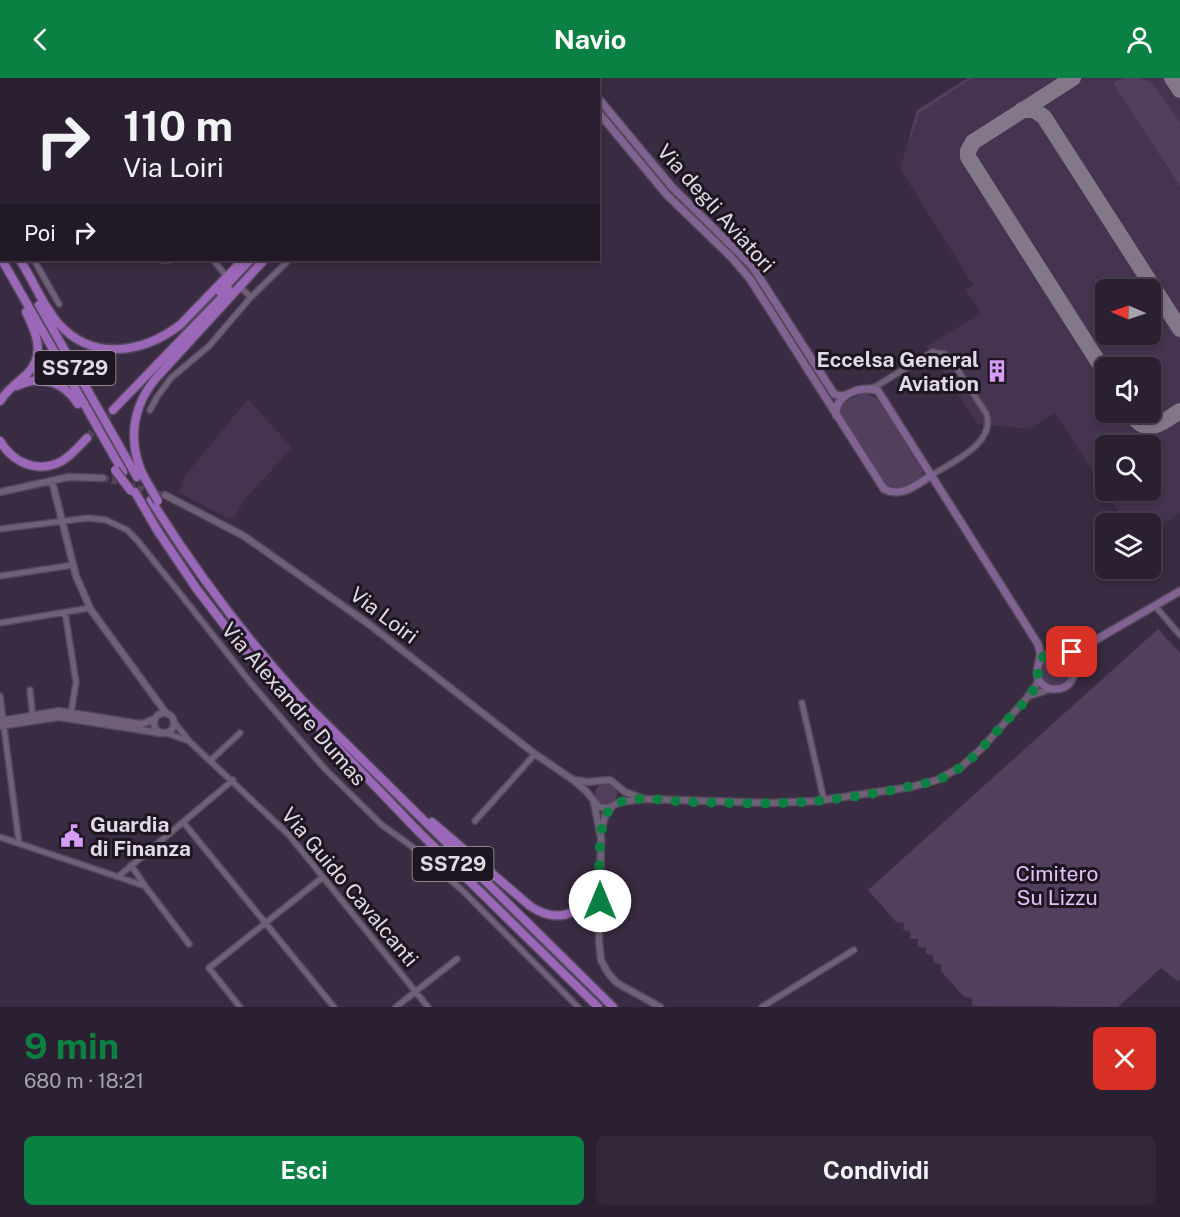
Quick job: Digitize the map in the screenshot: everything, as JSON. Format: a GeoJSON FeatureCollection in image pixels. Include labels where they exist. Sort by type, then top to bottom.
{"type":"FeatureCollection","features":[{"type":"Feature","properties":{"kind":"highway"},"geometry":{"type":"LineString","coordinates":[[0,401],[31,368],[36,357],[38,343],[34,328],[2,261]]}},
{"type":"Feature","properties":{"kind":"highway","name":"SS729"},"geometry":{"type":"LineString","coordinates":[[3,261],[119,471],[196,588],[239,644],[362,774],[598,1007]]}},
{"type":"Feature","properties":{"kind":"highway","name":"SS729"},"geometry":{"type":"LineString","coordinates":[[15,261],[183,551],[214,596],[276,672],[304,702],[613,1007]]}},
{"type":"Feature","properties":{"kind":"highway"},"geometry":{"type":"LineString","coordinates":[[21,261],[50,312],[63,328],[74,337],[91,345],[117,349],[144,346],[180,326],[242,261]]}},
{"type":"Feature","properties":{"kind":"highway"},"geometry":{"type":"LineString","coordinates":[[160,360],[249,261]]}},
{"type":"Feature","properties":{"kind":"highway"},"geometry":{"type":"LineString","coordinates":[[112,410],[258,261]]}},
{"type":"Feature","properties":{"kind":"highway"},"geometry":{"type":"LineString","coordinates":[[140,477],[133,437],[136,415],[145,394],[157,377],[263,261]]}},
{"type":"Feature","properties":{"kind":"highway"},"geometry":{"type":"LineString","coordinates":[[9,390],[26,382],[37,380],[64,387],[77,403],[119,471]]}},
{"type":"Feature","properties":{"kind":"highway"},"geometry":{"type":"LineString","coordinates":[[0,441],[4,449],[21,462],[36,467],[67,458],[87,438]]}},
{"type":"Feature","properties":{"kind":"highway"},"geometry":{"type":"LineString","coordinates":[[388,785],[537,911],[561,916],[576,911],[589,901],[600,880]]}},
{"type":"Feature","properties":{"kind":"main road","name":"Via degli Aviatori"},"geometry":{"type":"LineString","coordinates":[[600,100],[672,187],[752,266],[834,394],[847,395]]}},
{"type":"Feature","properties":{"kind":"main road","name":"Via degli Aviatori"},"geometry":{"type":"LineString","coordinates":[[600,114],[668,195],[750,279],[884,489],[896,493],[902,492],[932,476]]}},
{"type":"Feature","properties":{"kind":"main road"},"geometry":{"type":"LineString","coordinates":[[836,415],[838,404],[847,395],[864,389],[878,391],[1038,644],[1051,653],[1065,655],[1087,645],[1180,591]]}},
{"type":"Feature","properties":{"kind":"main road"},"geometry":{"type":"LineString","coordinates":[[1038,644],[1040,682],[1050,689],[1057,690],[1069,684],[1073,678],[1073,664],[1087,645]]}},
{"type":"Feature","properties":{"kind":"main road"},"geometry":{"type":"LineString","coordinates":[[1039,663],[1051,653]]}},
{"type":"Feature","properties":{"kind":"main road"},"geometry":{"type":"LineString","coordinates":[[1065,655],[1073,664]]}},
{"type":"Feature","properties":{"kind":"street"},"geometry":{"type":"LineString","coordinates":[[35,261],[59,304]]}},
{"type":"Feature","properties":{"kind":"street"},"geometry":{"type":"LineString","coordinates":[[214,261],[223,272]]}},
{"type":"Feature","properties":{"kind":"street"},"geometry":{"type":"LineString","coordinates":[[150,410],[171,378],[200,355],[288,261]]}},
{"type":"Feature","properties":{"kind":"street"},"geometry":{"type":"LineString","coordinates":[[242,289],[252,297]]}},
{"type":"Feature","properties":{"kind":"street"},"geometry":{"type":"LineString","coordinates":[[864,389],[875,387],[932,352],[945,354],[950,358],[986,413],[989,421],[988,428],[982,440],[932,476]]}},
{"type":"Feature","properties":{"kind":"street"},"geometry":{"type":"LineString","coordinates":[[0,492],[80,476],[103,478]]}},
{"type":"Feature","properties":{"kind":"street"},"geometry":{"type":"LineString","coordinates":[[33,718],[59,717],[163,733],[173,728],[174,722],[171,716],[165,713],[90,608],[73,565],[52,481]]}},
{"type":"Feature","properties":{"kind":"street","name":"Via Loiri"},"geometry":{"type":"LineString","coordinates":[[165,495],[230,527],[370,625],[535,754],[572,779],[586,791],[594,802]]}},
{"type":"Feature","properties":{"kind":"street","name":"Via Alexandre Dumas"},"geometry":{"type":"LineString","coordinates":[[0,529],[97,518],[117,524],[132,535],[249,682],[345,790],[382,825],[456,884],[578,1007]]}},
{"type":"Feature","properties":{"kind":"street"},"geometry":{"type":"LineString","coordinates":[[0,576],[73,565]]}},
{"type":"Feature","properties":{"kind":"street"},"geometry":{"type":"LineString","coordinates":[[1155,606],[1180,634]]}},
{"type":"Feature","properties":{"kind":"street"},"geometry":{"type":"LineString","coordinates":[[0,623],[90,608]]}},
{"type":"Feature","properties":{"kind":"street"},"geometry":{"type":"LineString","coordinates":[[65,612],[76,682],[71,713]]}},
{"type":"Feature","properties":{"kind":"street"},"geometry":{"type":"LineString","coordinates":[[594,802],[604,808],[644,800],[741,803],[824,800],[910,787],[949,775],[961,767],[981,749],[1026,699],[1037,684],[1038,676]]}},
{"type":"Feature","properties":{"kind":"street"},"geometry":{"type":"LineString","coordinates":[[1026,699],[1034,693],[1050,689]]}},
{"type":"Feature","properties":{"kind":"street"},"geometry":{"type":"LineString","coordinates":[[30,690],[33,718]]}},
{"type":"Feature","properties":{"kind":"street"},"geometry":{"type":"LineString","coordinates":[[152,692],[158,710],[154,726],[163,733]]}},
{"type":"Feature","properties":{"kind":"street"},"geometry":{"type":"LineString","coordinates":[[0,696],[20,843]]}},
{"type":"Feature","properties":{"kind":"street"},"geometry":{"type":"LineString","coordinates":[[802,703],[824,800]]}},
{"type":"Feature","properties":{"kind":"street"},"geometry":{"type":"LineString","coordinates":[[2,723],[59,711],[142,724],[165,713]]}},
{"type":"Feature","properties":{"kind":"street","name":"Via Guido Cavalcanti"},"geometry":{"type":"LineString","coordinates":[[174,722],[190,741],[289,835],[428,1007]]}},
{"type":"Feature","properties":{"kind":"street","name":"Via Guido Cavalcanti"},"geometry":{"type":"LineString","coordinates":[[163,733],[190,741]]}},
{"type":"Feature","properties":{"kind":"street"},"geometry":{"type":"LineString","coordinates":[[211,760],[240,734]]}},
{"type":"Feature","properties":{"kind":"street"},"geometry":{"type":"LineString","coordinates":[[475,821],[535,754]]}},
{"type":"Feature","properties":{"kind":"street","name":"Via Loiri"},"geometry":{"type":"LineString","coordinates":[[572,779],[587,782],[600,781]]}},
{"type":"Feature","properties":{"kind":"street"},"geometry":{"type":"LineString","coordinates":[[119,876],[233,780]]}},
{"type":"Feature","properties":{"kind":"street"},"geometry":{"type":"LineString","coordinates":[[601,838],[593,787],[600,781],[610,780],[631,795],[644,800]]}},
{"type":"Feature","properties":{"kind":"street"},"geometry":{"type":"LineString","coordinates":[[618,786],[620,796],[605,816],[601,838],[600,952],[604,967],[617,983],[660,1007]]}},
{"type":"Feature","properties":{"kind":"street"},"geometry":{"type":"LineString","coordinates":[[183,822],[334,1007]]}},
{"type":"Feature","properties":{"kind":"street"},"geometry":{"type":"LineString","coordinates":[[0,837],[145,886]]}},
{"type":"Feature","properties":{"kind":"street"},"geometry":{"type":"LineString","coordinates":[[131,865],[189,944]]}},
{"type":"Feature","properties":{"kind":"street"},"geometry":{"type":"LineString","coordinates":[[240,1007],[209,968],[323,878]]}},
{"type":"Feature","properties":{"kind":"street"},"geometry":{"type":"LineString","coordinates":[[762,1007],[854,951]]}},
{"type":"Feature","properties":{"kind":"street"},"geometry":{"type":"LineString","coordinates":[[396,1007],[457,959]]}},
{"type":"Feature","properties":{"kind":"shaded area"},"geometry":{"type":"Polygon","coordinates":[[[968,78],[1180,78],[1180,513],[1161,525],[1161,513],[1120,513],[1112,501],[1161,501],[1161,435],[1095,435],[1095,475],[1055,413],[1029,429],[977,424],[927,346],[981,313],[965,290],[973,285],[900,169],[917,110],[968,78]]]}},
{"type":"Feature","properties":{"kind":"shaded area"},"geometry":{"type":"Polygon","coordinates":[[[248,399],[292,448],[244,500],[236,516],[229,519],[179,493],[184,477],[248,399]]]}},
{"type":"Feature","properties":{"kind":"green space"},"geometry":{"type":"Polygon","coordinates":[[[968,78],[972,78],[919,114],[911,138],[909,138],[917,110],[968,78]]]}},
{"type":"Feature","properties":{"kind":"green space"},"geometry":{"type":"Polygon","coordinates":[[[1124,78],[1139,78],[1150,82],[1180,123],[1180,186],[1113,83],[1124,78]]]}},
{"type":"Feature","properties":{"kind":"green space"},"geometry":{"type":"Polygon","coordinates":[[[863,393],[877,398],[923,471],[922,477],[899,488],[885,484],[840,413],[841,404],[863,393]]]}},
{"type":"Feature","properties":{"kind":"green space","name":"Cimitero Su Lizzu"},"geometry":{"type":"Polygon","coordinates":[[[1158,629],[1180,653],[1180,979],[1177,981],[1161,968],[1118,1007],[972,1006],[972,998],[964,997],[941,971],[941,964],[934,963],[933,955],[926,954],[926,948],[918,947],[918,939],[910,939],[910,931],[903,930],[904,923],[896,922],[868,890],[1158,629]]]}},
{"type":"Feature","properties":{"kind":"green space"},"geometry":{"type":"Polygon","coordinates":[[[1055,656],[1065,661],[1070,671],[1065,681],[1055,686],[1045,681],[1040,671],[1045,661],[1055,656]]]}},
{"type":"Feature","properties":{"kind":"green space"},"geometry":{"type":"Polygon","coordinates":[[[606,783],[614,786],[617,794],[614,802],[606,805],[598,802],[595,794],[598,786],[606,783]]]}},
{"type":"Feature","properties":{"kind":"taxiway"},"geometry":{"type":"LineString","coordinates":[[1073,78],[973,142],[968,151],[968,157],[1095,357]]}},
{"type":"Feature","properties":{"kind":"taxiway"},"geometry":{"type":"LineString","coordinates":[[1172,78],[1180,90]]}},
{"type":"Feature","properties":{"kind":"taxiway"},"geometry":{"type":"LineString","coordinates":[[1022,110],[1034,110],[1044,117],[1180,329]]}},
{"type":"Feature","properties":{"kind":"taxiway"},"geometry":{"type":"LineString","coordinates":[[1161,422],[1180,411]]}},
{"type":"Feature","properties":{"kind":"taxiway"},"geometry":{"type":"LineString","coordinates":[[1140,423],[1148,426],[1160,423]]}},
{"type":"Feature","properties":{"kind":"tunnel"},"geometry":{"type":"LineString","coordinates":[[87,438],[113,410]]}},
{"type":"Feature","properties":{"kind":"tunnel"},"geometry":{"type":"LineString","coordinates":[[103,478],[165,495]]}},
{"type":"Feature","properties":{"kind":"place","name":"Eccelsa General Aviation"},"geometry":{"type":"Point","coordinates":[997,371]}},
{"type":"Feature","properties":{"kind":"place","name":"Guardia di Finanza"},"geometry":{"type":"Point","coordinates":[72,836]}},
{"type":"Feature","properties":{"kind":"route"},"geometry":{"type":"LineString","coordinates":[[600,901],[603,821],[616,804],[644,800],[768,803],[817,801],[910,787],[937,780],[961,767],[981,749],[1026,699],[1037,684],[1037,668],[1042,658],[1051,653],[1065,655],[1072,652]]}}]}
